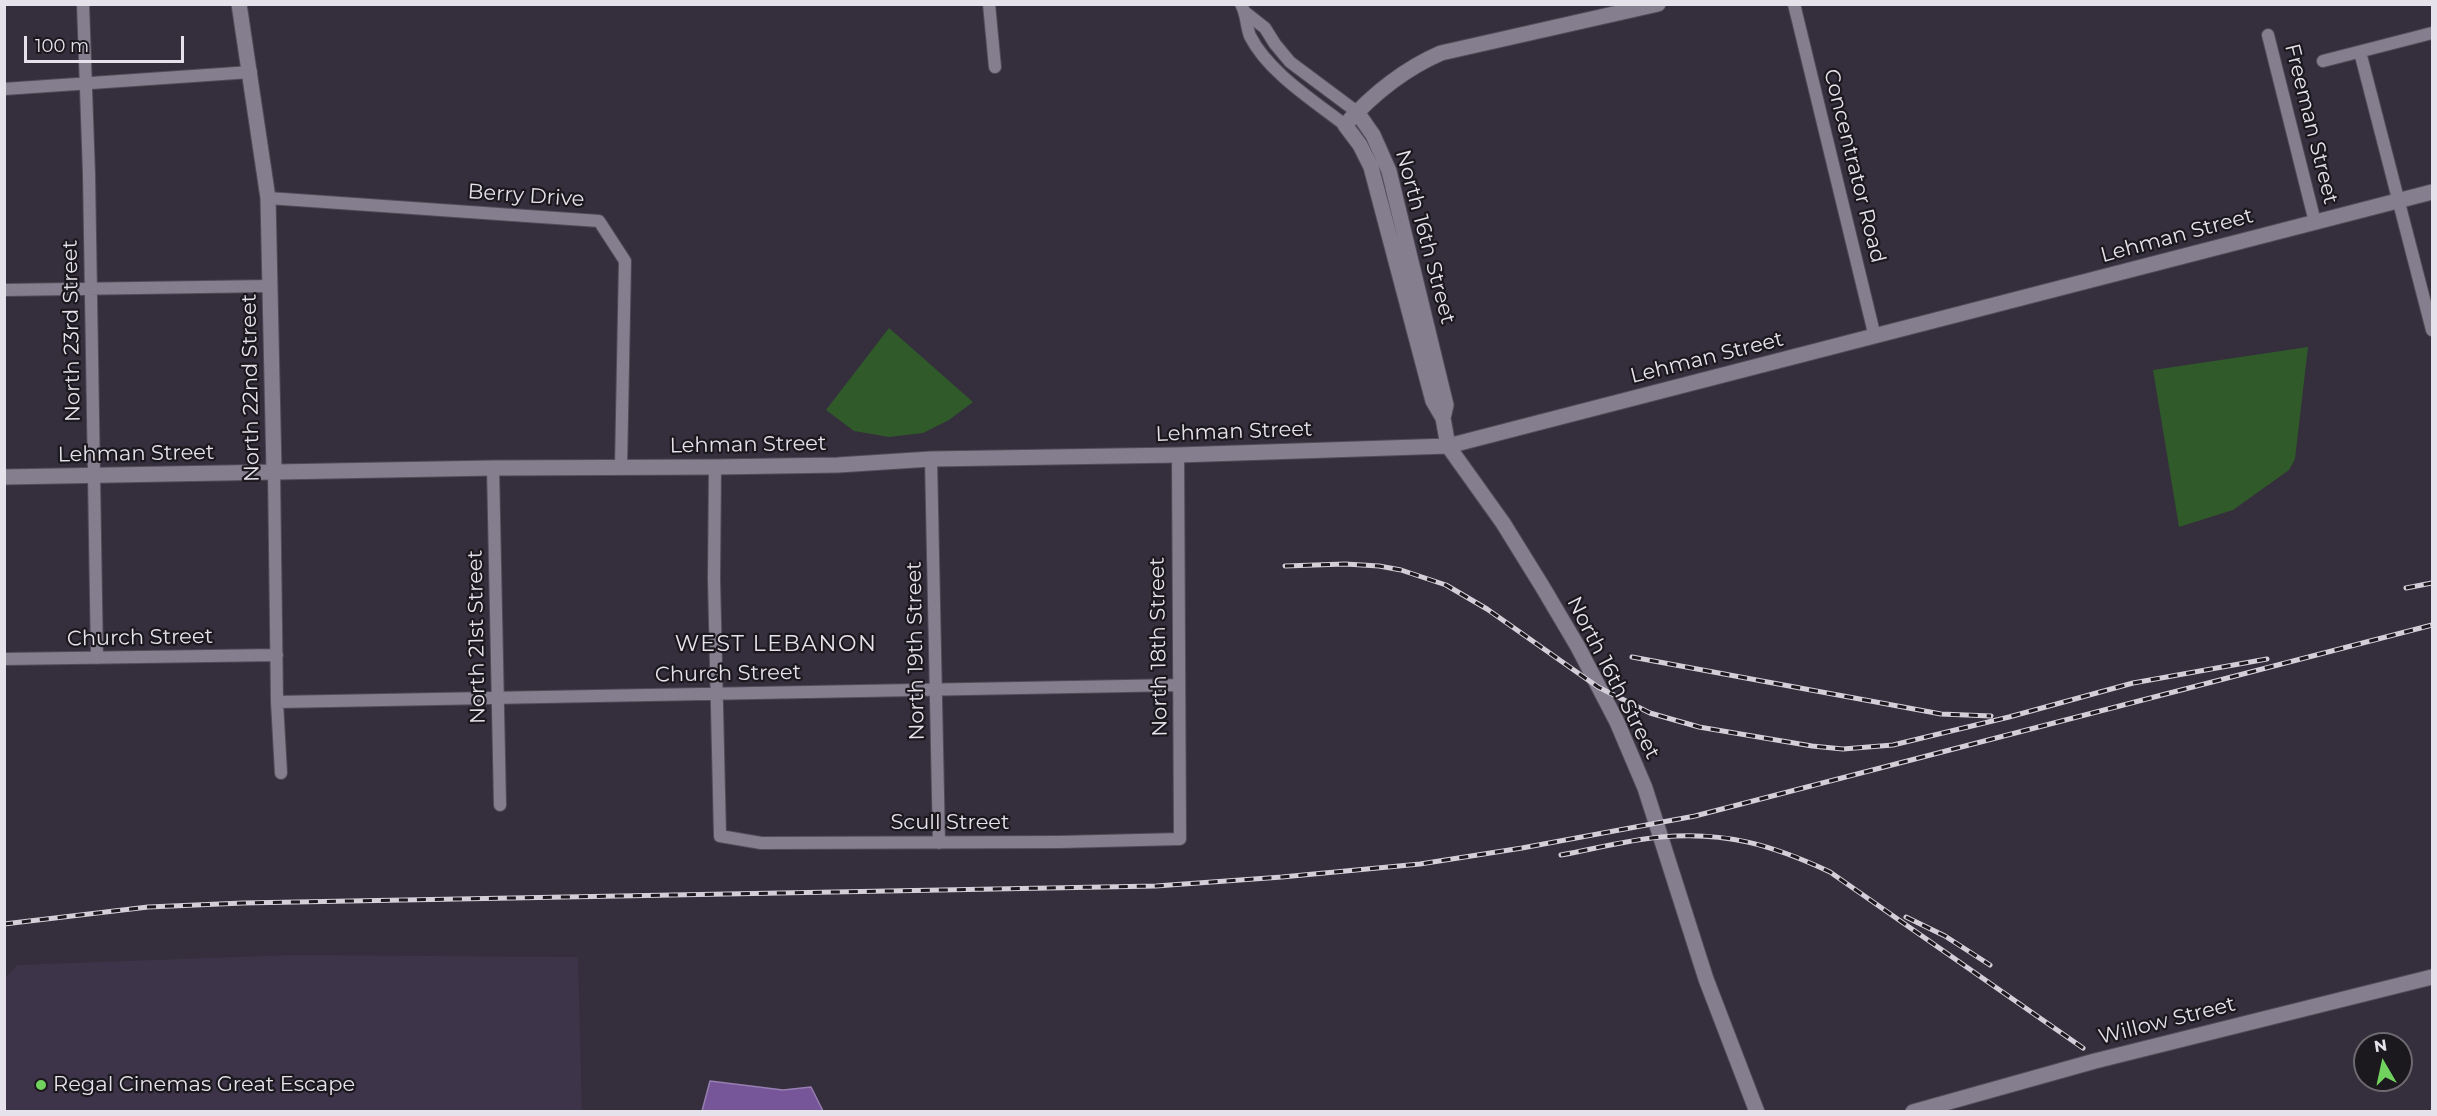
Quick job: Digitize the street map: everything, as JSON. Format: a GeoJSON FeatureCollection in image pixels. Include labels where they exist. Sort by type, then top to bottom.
{"type":"FeatureCollection","features":[{"type":"Feature","properties":{"kind":"main road","name":"North 22nd Street"},"geometry":{"type":"LineString","coordinates":[[239,4],[251,72],[268,198],[274,471]]}},
{"type":"Feature","properties":{"kind":"main road"},"geometry":{"type":"LineString","coordinates":[[1345,125],[1372,98],[1416,64],[1441,53],[1658,4]]}},
{"type":"Feature","properties":{"kind":"main road","name":"North 16th Street"},"geometry":{"type":"LineString","coordinates":[[1357,112],[1373,135],[1389,171],[1446,405],[1443,418]]}},
{"type":"Feature","properties":{"kind":"main road","name":"North 16th Street"},"geometry":{"type":"LineString","coordinates":[[1345,125],[1360,145],[1371,167],[1432,401],[1443,418],[1448,446],[1503,523],[1542,586],[1617,722],[1645,788],[1706,979],[1757,1112]]}},
{"type":"Feature","properties":{"kind":"main road","name":"Lehman Street"},"geometry":{"type":"LineString","coordinates":[[4,477],[184,475],[274,471],[838,465],[931,459],[1178,455],[1448,446],[2433,192]]}},
{"type":"Feature","properties":{"kind":"main road","name":"Willow Street"},"geometry":{"type":"LineString","coordinates":[[1913,1112],[2094,1061],[2433,977]]}},
{"type":"Feature","properties":{"kind":"street","name":"North 23rd Street"},"geometry":{"type":"LineString","coordinates":[[83,4],[87,83],[97,658]]}},
{"type":"Feature","properties":{"kind":"street"},"geometry":{"type":"LineString","coordinates":[[989,4],[995,67]]}},
{"type":"Feature","properties":{"kind":"street","name":"Concentrator Road"},"geometry":{"type":"LineString","coordinates":[[1794,4],[1875,337]]}},
{"type":"Feature","properties":{"kind":"street","name":"North 16th Street"},"geometry":{"type":"LineString","coordinates":[[1243,9],[1265,28],[1290,62],[1357,112]]}},
{"type":"Feature","properties":{"kind":"street","name":"North 16th Street"},"geometry":{"type":"LineString","coordinates":[[1243,9],[1250,34],[1268,62],[1345,125]]}},
{"type":"Feature","properties":{"kind":"street"},"geometry":{"type":"LineString","coordinates":[[2323,61],[2433,33]]}},
{"type":"Feature","properties":{"kind":"street","name":"Freeman Street"},"geometry":{"type":"LineString","coordinates":[[2268,35],[2315,222]]}},
{"type":"Feature","properties":{"kind":"street"},"geometry":{"type":"LineString","coordinates":[[2360,52],[2433,330]]}},
{"type":"Feature","properties":{"kind":"street"},"geometry":{"type":"LineString","coordinates":[[4,89],[251,72]]}},
{"type":"Feature","properties":{"kind":"street","name":"Berry Drive"},"geometry":{"type":"LineString","coordinates":[[268,198],[599,221],[625,261],[621,467]]}},
{"type":"Feature","properties":{"kind":"street"},"geometry":{"type":"LineString","coordinates":[[4,290],[270,286]]}},
{"type":"Feature","properties":{"kind":"street","name":"North 18th Street"},"geometry":{"type":"LineString","coordinates":[[1178,455],[1180,839]]}},
{"type":"Feature","properties":{"kind":"street","name":"North 19th Street"},"geometry":{"type":"LineString","coordinates":[[931,459],[939,843]]}},
{"type":"Feature","properties":{"kind":"street"},"geometry":{"type":"LineString","coordinates":[[715,467],[717,694]]}},
{"type":"Feature","properties":{"kind":"street","name":"North 21st Street"},"geometry":{"type":"LineString","coordinates":[[493,468],[500,805]]}},
{"type":"Feature","properties":{"kind":"street","name":"North 22nd Street"},"geometry":{"type":"LineString","coordinates":[[274,471],[281,774]]}},
{"type":"Feature","properties":{"kind":"street","name":"Church Street"},"geometry":{"type":"LineString","coordinates":[[4,659],[277,655]]}},
{"type":"Feature","properties":{"kind":"street","name":"Church Street"},"geometry":{"type":"LineString","coordinates":[[278,702],[1179,686]]}},
{"type":"Feature","properties":{"kind":"street","name":"Scull Street"},"geometry":{"type":"LineString","coordinates":[[717,694],[720,836],[761,843],[1059,843],[1180,839]]}},
{"type":"Feature","properties":{"kind":"shaded area"},"geometry":{"type":"Polygon","coordinates":[[[292,955],[578,957],[582,1111],[5,1111],[5,978],[17,965],[292,955]]]}},
{"type":"Feature","properties":{"kind":"shaded area"},"geometry":{"type":"Polygon","coordinates":[[[710,1081],[783,1090],[811,1087],[823,1111],[702,1111],[710,1081]]]}},
{"type":"Feature","properties":{"kind":"green space"},"geometry":{"type":"Polygon","coordinates":[[[889,328],[973,402],[949,420],[923,433],[889,437],[854,431],[826,410],[889,328]]]}},
{"type":"Feature","properties":{"kind":"green space"},"geometry":{"type":"Polygon","coordinates":[[[2308,347],[2295,459],[2289,470],[2233,510],[2179,527],[2153,370],[2308,347]]]}},
{"type":"Feature","properties":{"kind":"railway"},"geometry":{"type":"LineString","coordinates":[[1285,566],[1345,564],[1401,570],[1446,585],[1487,609],[1598,687],[1650,713],[1699,727],[1843,749],[1893,745],[2009,717],[2133,683],[2267,659]]}},
{"type":"Feature","properties":{"kind":"railway"},"geometry":{"type":"LineString","coordinates":[[2406,588],[2432,583]]}},
{"type":"Feature","properties":{"kind":"railway"},"geometry":{"type":"LineString","coordinates":[[4,924],[148,907],[243,903],[1156,886],[1420,864],[1695,816],[2432,625]]}},
{"type":"Feature","properties":{"kind":"railway"},"geometry":{"type":"LineString","coordinates":[[1632,657],[1941,714],[1991,716]]}},
{"type":"Feature","properties":{"kind":"railway"},"geometry":{"type":"LineString","coordinates":[[1561,855],[1636,840],[1684,836],[1727,838],[1788,854],[1830,872],[2083,1048]]}},
{"type":"Feature","properties":{"kind":"railway"},"geometry":{"type":"LineString","coordinates":[[1906,917],[1945,936],[1990,965]]}},
{"type":"Feature","properties":{"kind":"place","name":"Regal Cinemas Great Escape"},"geometry":{"type":"Point","coordinates":[41,1085]}},
{"type":"Feature","properties":{"kind":"district","name":"WEST LEBANON"},"geometry":{"type":"Point","coordinates":[776,645]}}]}
